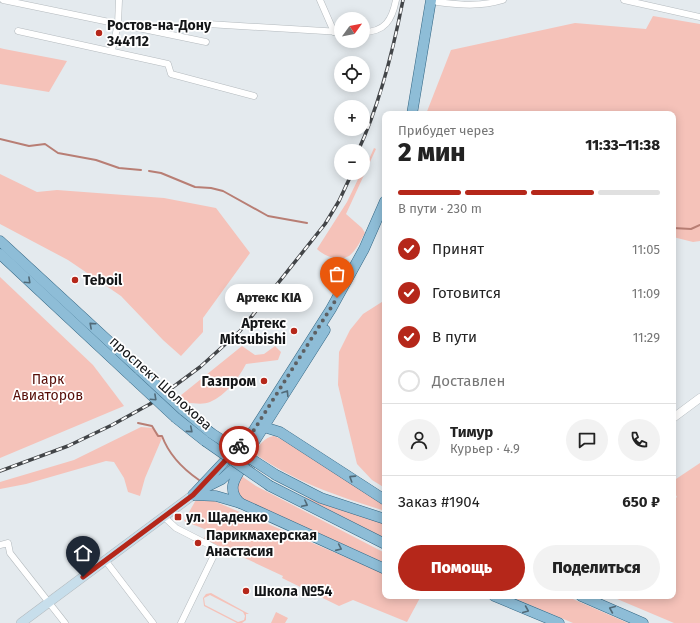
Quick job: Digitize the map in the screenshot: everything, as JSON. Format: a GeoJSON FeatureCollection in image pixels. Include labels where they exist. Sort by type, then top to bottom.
{"type":"FeatureCollection","features":[{"type":"Feature","properties":{"kind":"main road"},"geometry":{"type":"LineString","coordinates":[[413,111],[435,1]]}},
{"type":"Feature","properties":{"kind":"main road"},"geometry":{"type":"LineString","coordinates":[[417,111],[435,1]]}},
{"type":"Feature","properties":{"kind":"main road"},"geometry":{"type":"LineString","coordinates":[[22,623],[163,516],[193,495],[222,479],[242,461],[259,428],[331,309],[364,249],[382,208]]}},
{"type":"Feature","properties":{"kind":"main road"},"geometry":{"type":"LineString","coordinates":[[193,495],[259,428],[276,407],[336,311],[369,251],[382,222]]}},
{"type":"Feature","properties":{"kind":"main road","name":"проспект Шолохова"},"geometry":{"type":"LineString","coordinates":[[0,241],[183,410],[211,433],[276,475],[321,498],[382,518]]}},
{"type":"Feature","properties":{"kind":"main road","name":"проспект Шолохова"},"geometry":{"type":"LineString","coordinates":[[0,254],[176,418],[205,441],[270,486],[382,542]]}},
{"type":"Feature","properties":{"kind":"main road"},"geometry":{"type":"LineString","coordinates":[[276,407],[275,415],[280,432]]}},
{"type":"Feature","properties":{"kind":"main road"},"geometry":{"type":"LineString","coordinates":[[259,428],[280,432],[382,498]]}},
{"type":"Feature","properties":{"kind":"main road"},"geometry":{"type":"LineString","coordinates":[[240,503],[232,492],[239,471],[264,435],[270,432],[280,432]]}},
{"type":"Feature","properties":{"kind":"main road"},"geometry":{"type":"LineString","coordinates":[[228,499],[223,490],[222,479],[232,454]]}},
{"type":"Feature","properties":{"kind":"main road"},"geometry":{"type":"LineString","coordinates":[[193,495],[216,496],[240,503],[382,568]]}},
{"type":"Feature","properties":{"kind":"main road"},"geometry":{"type":"LineString","coordinates":[[501,599],[559,623]]}},
{"type":"Feature","properties":{"kind":"main road"},"geometry":{"type":"LineString","coordinates":[[588,599],[643,623]]}},
{"type":"Feature","properties":{"kind":"street"},"geometry":{"type":"LineString","coordinates":[[3,0],[206,42]]}},
{"type":"Feature","properties":{"kind":"street"},"geometry":{"type":"LineString","coordinates":[[112,50],[118,24],[119,0]]}},
{"type":"Feature","properties":{"kind":"street"},"geometry":{"type":"LineString","coordinates":[[208,24],[334,32],[320,0]]}},
{"type":"Feature","properties":{"kind":"street"},"geometry":{"type":"LineString","coordinates":[[370,32],[383,27],[393,12],[396,0]]}},
{"type":"Feature","properties":{"kind":"street"},"geometry":{"type":"LineString","coordinates":[[435,1],[468,6],[483,5],[503,0]]}},
{"type":"Feature","properties":{"kind":"street"},"geometry":{"type":"LineString","coordinates":[[624,0],[700,17]]}},
{"type":"Feature","properties":{"kind":"street"},"geometry":{"type":"LineString","coordinates":[[18,30],[112,50],[168,64],[171,74],[254,96]]}},
{"type":"Feature","properties":{"kind":"street"},"geometry":{"type":"LineString","coordinates":[[676,416],[700,398]]}},
{"type":"Feature","properties":{"kind":"street"},"geometry":{"type":"LineString","coordinates":[[163,516],[176,528],[217,549],[181,623]]}},
{"type":"Feature","properties":{"kind":"street"},"geometry":{"type":"LineString","coordinates":[[0,545],[8,543],[10,554],[65,623]]}},
{"type":"Feature","properties":{"kind":"street"},"geometry":{"type":"LineString","coordinates":[[105,560],[153,623]]}},
{"type":"Feature","properties":{"kind":"green space"},"geometry":{"type":"Polygon","coordinates":[[[653,16],[700,24],[700,241],[693,242],[676,238],[676,111],[427,111],[451,50],[575,23],[646,29],[653,16]]]}},
{"type":"Feature","properties":{"kind":"green space"},"geometry":{"type":"Polygon","coordinates":[[[0,48],[67,61],[49,92],[0,84],[0,48]]]}},
{"type":"Feature","properties":{"kind":"green space"},"geometry":{"type":"Polygon","coordinates":[[[374,148],[376,149],[370,162],[370,157],[374,148]]]}},
{"type":"Feature","properties":{"kind":"green space"},"geometry":{"type":"Polygon","coordinates":[[[0,174],[37,192],[57,190],[164,198],[216,208],[250,253],[203,318],[203,332],[181,356],[163,340],[121,296],[68,260],[0,224],[0,174]]]}},
{"type":"Feature","properties":{"kind":"green space"},"geometry":{"type":"Polygon","coordinates":[[[358,180],[362,180],[346,214],[362,228],[365,233],[352,254],[349,256],[345,258],[336,258],[327,256],[317,249],[347,202],[358,180]]]}},
{"type":"Feature","properties":{"kind":"green space","name":"Парк Авиаторов"},"geometry":{"type":"Polygon","coordinates":[[[0,277],[93,365],[124,406],[0,458],[0,277]]]}},
{"type":"Feature","properties":{"kind":"green space"},"geometry":{"type":"Polygon","coordinates":[[[382,302],[382,486],[372,480],[357,464],[338,385],[339,352],[350,330],[363,314],[382,302]]]}},
{"type":"Feature","properties":{"kind":"green space"},"geometry":{"type":"Polygon","coordinates":[[[242,346],[255,355],[264,354],[275,346],[281,352],[278,360],[246,364],[231,386],[216,399],[210,402],[201,404],[187,403],[180,396],[242,346]]]}},
{"type":"Feature","properties":{"kind":"green space"},"geometry":{"type":"Polygon","coordinates":[[[141,427],[153,428],[162,438],[145,478],[140,496],[128,492],[124,478],[114,462],[106,461],[26,484],[0,489],[0,482],[74,460],[141,427]]]}},
{"type":"Feature","properties":{"kind":"green space"},"geometry":{"type":"Polygon","coordinates":[[[274,436],[281,439],[382,503],[382,510],[333,494],[301,480],[254,453],[260,444],[274,436]]]}},
{"type":"Feature","properties":{"kind":"green space"},"geometry":{"type":"Polygon","coordinates":[[[700,463],[700,623],[674,623],[617,599],[676,599],[676,479],[700,463]]]}},
{"type":"Feature","properties":{"kind":"green space"},"geometry":{"type":"Polygon","coordinates":[[[240,475],[256,486],[382,551],[382,562],[241,499],[238,493],[238,481],[240,475]]]}},
{"type":"Feature","properties":{"kind":"green space"},"geometry":{"type":"Polygon","coordinates":[[[295,494],[382,522],[382,540],[295,494]]]}},
{"type":"Feature","properties":{"kind":"green space"},"geometry":{"type":"Polygon","coordinates":[[[197,498],[207,498],[382,573],[382,599],[419,599],[407,622],[353,600],[339,606],[282,578],[283,576],[204,539],[207,530],[184,521],[197,498]]]}},
{"type":"Feature","properties":{"kind":"green space"},"geometry":{"type":"Polygon","coordinates":[[[211,593],[249,614],[246,614],[246,620],[242,623],[237,623],[204,606],[203,598],[206,594],[211,593]],[[210,595],[204,598],[205,605],[238,622],[244,620],[245,616],[243,612],[210,595]]]}},
{"type":"Feature","properties":{"kind":"green space"},"geometry":{"type":"Polygon","coordinates":[[[516,599],[573,599],[628,623],[573,623],[516,599]]]}},
{"type":"Feature","properties":{"kind":"green space"},"geometry":{"type":"Polygon","coordinates":[[[276,612],[288,618],[285,623],[271,623],[276,612]]]}},
{"type":"Feature","properties":{"kind":"waterway"},"geometry":{"type":"LineString","coordinates":[[0,139],[29,146],[45,144],[58,153],[96,160],[119,168],[141,170]]}},
{"type":"Feature","properties":{"kind":"waterway"},"geometry":{"type":"LineString","coordinates":[[149,171],[161,173],[195,187],[211,188],[223,191],[268,216],[307,223]]}},
{"type":"Feature","properties":{"kind":"waterway"},"geometry":{"type":"LineString","coordinates":[[676,228],[691,229],[700,225]]}},
{"type":"Feature","properties":{"kind":"waterway"},"geometry":{"type":"LineString","coordinates":[[138,423],[152,426],[158,436],[162,436],[168,449],[177,461],[199,480]]}},
{"type":"Feature","properties":{"kind":"railway"},"geometry":{"type":"LineString","coordinates":[[361,144],[373,115],[385,77],[403,0]]}},
{"type":"Feature","properties":{"kind":"railway"},"geometry":{"type":"LineString","coordinates":[[0,471],[68,446],[112,425],[150,404],[200,367],[240,331],[325,224],[339,201],[349,180]]}},
{"type":"Feature","properties":{"kind":"way so far"},"geometry":{"type":"LineString","coordinates":[[239,446],[254,430],[337,298]]}},
{"type":"Feature","properties":{"kind":"place","name":"Ростов-на-Дону 344112"},"geometry":{"type":"Point","coordinates":[99,33]}},
{"type":"Feature","properties":{"kind":"place","name":"Teboil"},"geometry":{"type":"Point","coordinates":[75,280]}},
{"type":"Feature","properties":{"kind":"place","name":"Артекс KIA"},"geometry":{"type":"Point","coordinates":[337,298]}},
{"type":"Feature","properties":{"kind":"place","name":"Артекс Mitsubishi"},"geometry":{"type":"Point","coordinates":[294,331]}},
{"type":"Feature","properties":{"kind":"place","name":"Газпром"},"geometry":{"type":"Point","coordinates":[264,381]}},
{"type":"Feature","properties":{"kind":"place","name":"ул. Щаденко"},"geometry":{"type":"Point","coordinates":[178,517]}},
{"type":"Feature","properties":{"kind":"place","name":"Парикмахерская Анастасия"},"geometry":{"type":"Point","coordinates":[198,543]}},
{"type":"Feature","properties":{"kind":"place","name":"Школа №54"},"geometry":{"type":"Point","coordinates":[246,591]}},
{"type":"Feature","properties":{"kind":"route"},"geometry":{"type":"LineString","coordinates":[[83,577],[193,495],[239,446]]}}]}
